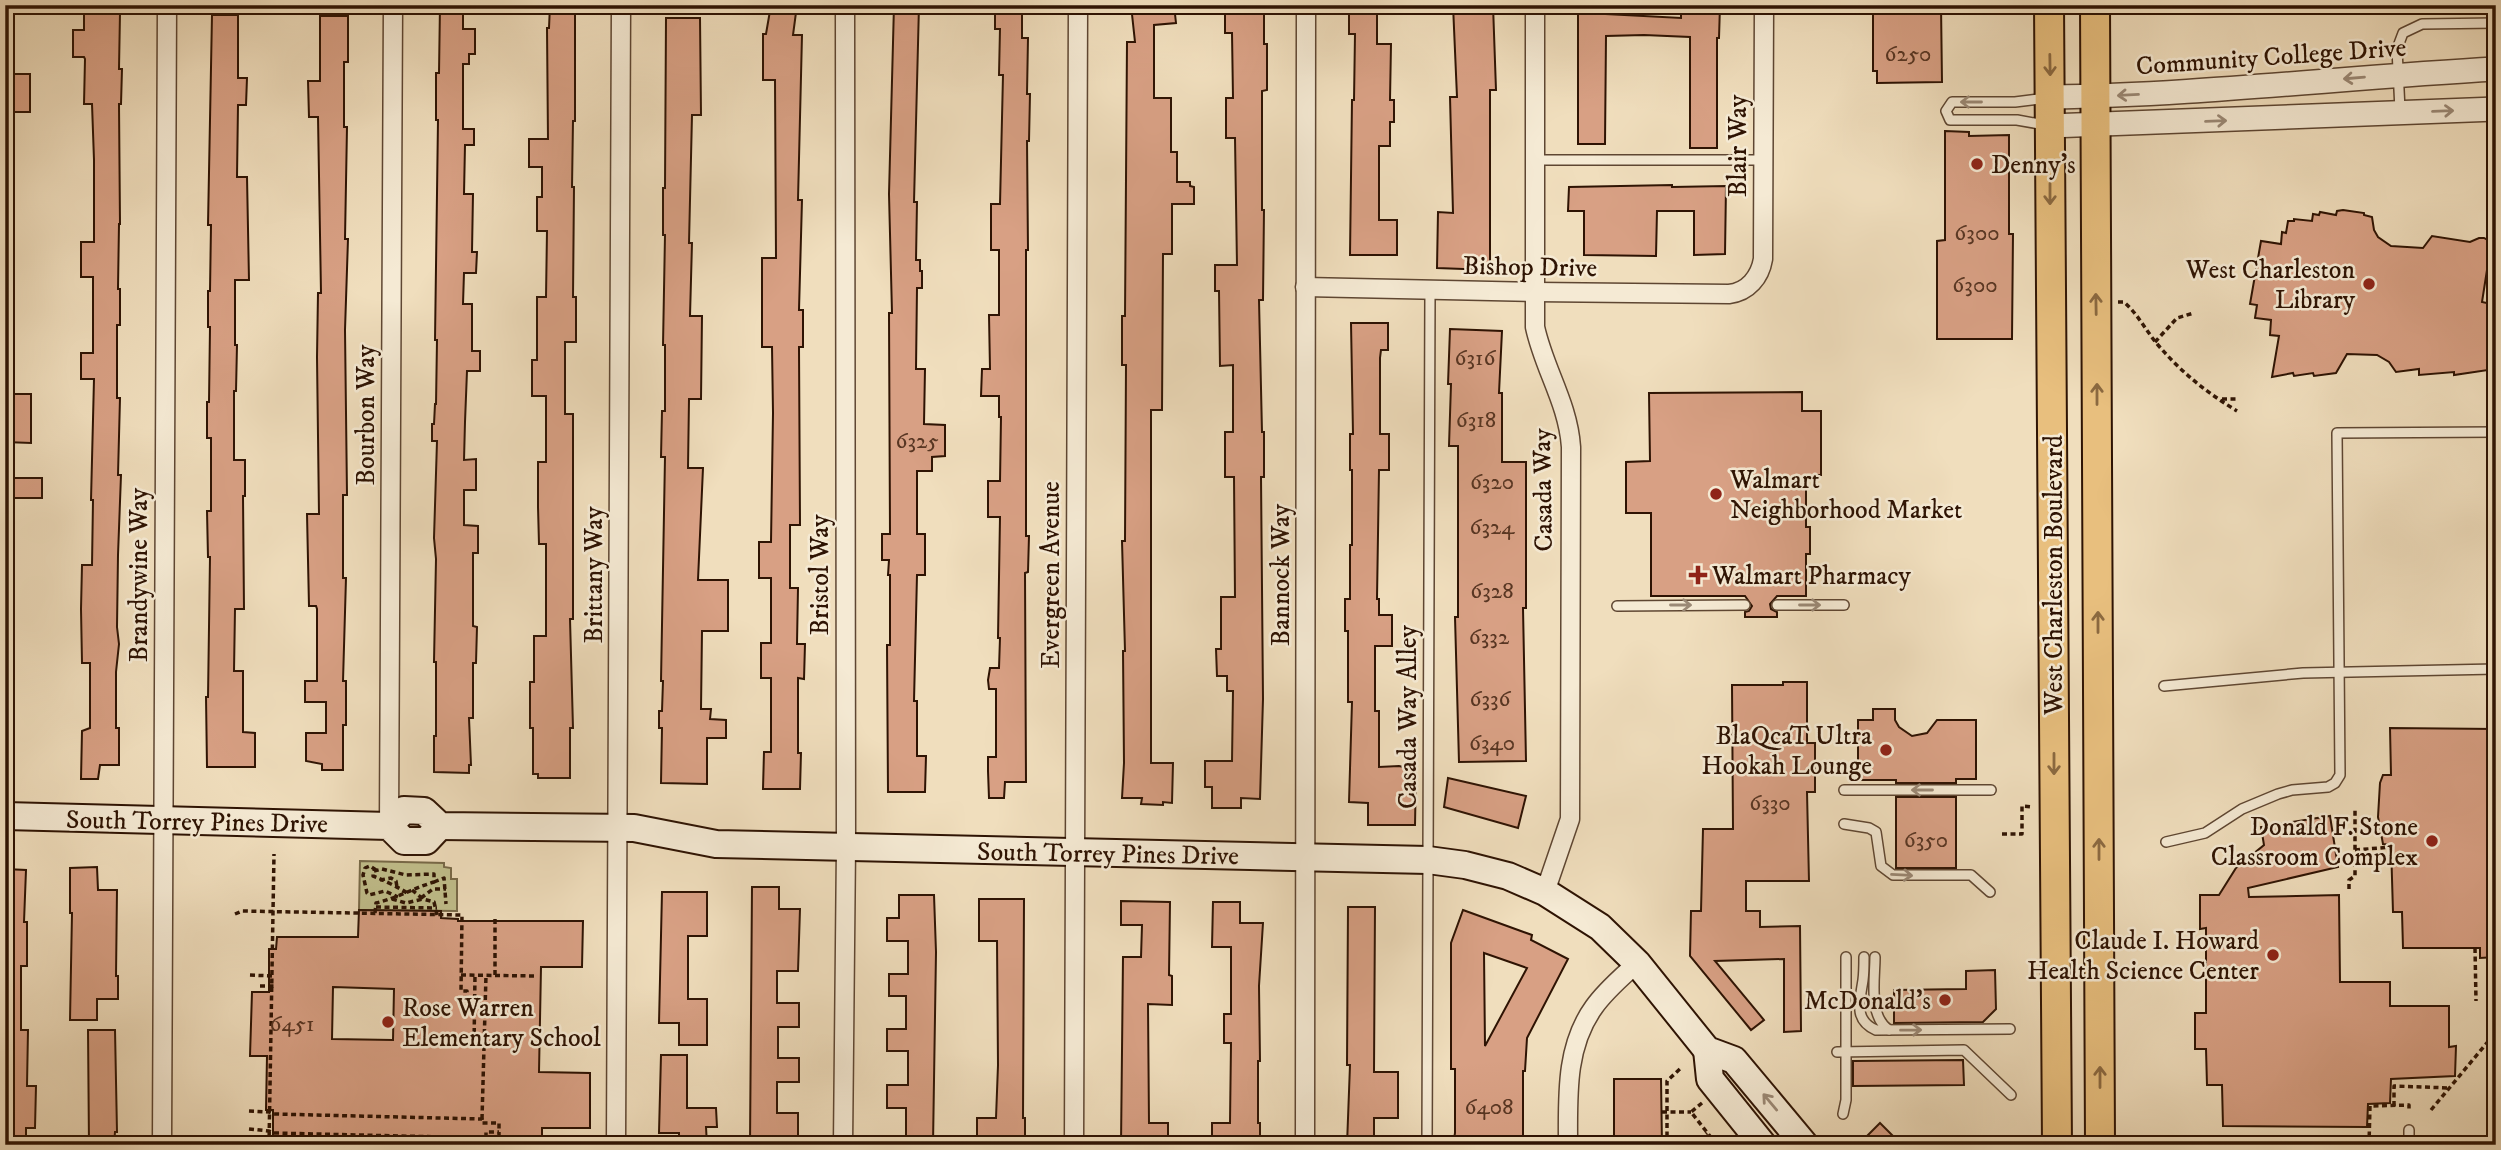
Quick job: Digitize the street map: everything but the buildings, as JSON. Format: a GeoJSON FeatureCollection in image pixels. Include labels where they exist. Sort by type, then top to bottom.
{"type":"FeatureCollection","features":[{"type":"Feature","properties":{"kind":"main road","name":"West Charleston Boulevard"},"geometry":{"type":"LineString","coordinates":[[2049,5],[2057,1145]]}},
{"type":"Feature","properties":{"kind":"main road","name":"West Charleston Boulevard"},"geometry":{"type":"LineString","coordinates":[[2095,5],[2100,1145]]}},
{"type":"Feature","properties":{"kind":"main road","name":"South Torrey Pines Drive"},"geometry":{"type":"LineString","coordinates":[[5,816],[389,825],[404,810],[424,811],[440,825],[619,827],[716,844],[1428,860],[1465,865],[1508,876],[1545,892],[1600,927],[1637,964],[1707,1050],[1734,1060],[1805,1145]]}},
{"type":"Feature","properties":{"kind":"main road","name":"South Torrey Pines Drive"},"geometry":{"type":"LineString","coordinates":[[1707,1050],[1710,1079],[1716,1099],[1763,1145]]}},
{"type":"Feature","properties":{"kind":"main road"},"geometry":{"type":"LineString","coordinates":[[1716,1099],[1782,1145]]}},
{"type":"Feature","properties":{"kind":"street","name":"Brandywine Way"},"geometry":{"type":"LineString","coordinates":[[162,1145],[166,5]]}},
{"type":"Feature","properties":{"kind":"street","name":"Bourbon Way"},"geometry":{"type":"LineString","coordinates":[[389,825],[393,5]]}},
{"type":"Feature","properties":{"kind":"street","name":"Brittany Way"},"geometry":{"type":"LineString","coordinates":[[616,1145],[621,5]]}},
{"type":"Feature","properties":{"kind":"street","name":"Bristol Way"},"geometry":{"type":"LineString","coordinates":[[843,1145],[846,846],[845,5]]}},
{"type":"Feature","properties":{"kind":"street","name":"Evergreen Avenue"},"geometry":{"type":"LineString","coordinates":[[1074,1145],[1077,5]]}},
{"type":"Feature","properties":{"kind":"street","name":"Bannock Way"},"geometry":{"type":"LineString","coordinates":[[1305,1145],[1306,5]]}},
{"type":"Feature","properties":{"kind":"street","name":"Casada Way"},"geometry":{"type":"LineString","coordinates":[[1535,5],[1535,327],[1539,345],[1566,409],[1571,447],[1570,819],[1545,892]]}},
{"type":"Feature","properties":{"kind":"street","name":"Blair Way"},"geometry":{"type":"LineString","coordinates":[[1751,283],[1758,274],[1763,259],[1764,5]]}},
{"type":"Feature","properties":{"kind":"street","name":"Community College Drive"},"geometry":{"type":"LineString","coordinates":[[2050,97],[2218,90],[2399,74],[2496,69]]}},
{"type":"Feature","properties":{"kind":"street"},"geometry":{"type":"LineString","coordinates":[[2050,126],[2496,109]]}},
{"type":"Feature","properties":{"kind":"street","name":"Bishop Drive"},"geometry":{"type":"LineString","coordinates":[[1305,287],[1729,293],[1745,289],[1751,283]]}},
{"type":"Feature","properties":{"kind":"street"},"geometry":{"type":"LineString","coordinates":[[1568,1145],[1570,1069],[1580,1031],[1594,1007],[1610,988],[1637,964]]}},
{"type":"Feature","properties":{"kind":"lane"},"geometry":{"type":"LineString","coordinates":[[2401,113],[2397,49],[2403,33],[2422,24],[2496,23]]}},
{"type":"Feature","properties":{"kind":"lane"},"geometry":{"type":"LineString","coordinates":[[2050,97],[2015,102],[1952,102],[1946,111],[1950,120],[2017,120],[2050,126]]}},
{"type":"Feature","properties":{"kind":"lane"},"geometry":{"type":"LineString","coordinates":[[1535,160],[1764,160]]}},
{"type":"Feature","properties":{"kind":"lane","name":"Casada Way Alley"},"geometry":{"type":"LineString","coordinates":[[1427,1145],[1430,290]]}},
{"type":"Feature","properties":{"kind":"lane"},"geometry":{"type":"LineString","coordinates":[[2166,842],[2205,833],[2242,809],[2278,794],[2328,787],[2335,783],[2340,775],[2337,433],[2496,432]]}},
{"type":"Feature","properties":{"kind":"lane"},"geometry":{"type":"LineString","coordinates":[[1618,606],[1745,605]]}},
{"type":"Feature","properties":{"kind":"lane"},"geometry":{"type":"LineString","coordinates":[[1777,605],[1843,605]]}},
{"type":"Feature","properties":{"kind":"lane"},"geometry":{"type":"LineString","coordinates":[[2164,686],[2303,673],[2496,669]]}},
{"type":"Feature","properties":{"kind":"lane"},"geometry":{"type":"LineString","coordinates":[[1843,790],[1991,790]]}},
{"type":"Feature","properties":{"kind":"lane"},"geometry":{"type":"LineString","coordinates":[[1843,824],[1869,828],[1876,832],[1881,866],[1893,876],[1970,875],[1990,892]]}},
{"type":"Feature","properties":{"kind":"lane"},"geometry":{"type":"LineString","coordinates":[[1843,1114],[1846,1100],[1842,1051],[1846,957]]}},
{"type":"Feature","properties":{"kind":"lane"},"geometry":{"type":"LineString","coordinates":[[1864,957],[1859,1005],[1863,1023],[1870,1028],[2010,1029]]}},
{"type":"Feature","properties":{"kind":"lane"},"geometry":{"type":"LineString","coordinates":[[1875,957],[1876,1010],[1883,1027],[1889,1030]]}},
{"type":"Feature","properties":{"kind":"lane"},"geometry":{"type":"LineString","coordinates":[[1842,1051],[1964,1051],[2011,1095]]}},
{"type":"Feature","properties":{"kind":"lane"},"geometry":{"type":"LineString","coordinates":[[2409,1130],[2409,1145]]}},
{"type":"Feature","properties":{"kind":"path"},"geometry":{"type":"LineString","coordinates":[[2116,302],[2124,302],[2135,312],[2155,342],[2191,380],[2237,411]]}},
{"type":"Feature","properties":{"kind":"path"},"geometry":{"type":"LineString","coordinates":[[2155,342],[2178,318],[2194,313]]}},
{"type":"Feature","properties":{"kind":"path"},"geometry":{"type":"LineString","coordinates":[[2220,399],[2238,399]]}},
{"type":"Feature","properties":{"kind":"path"},"geometry":{"type":"LineString","coordinates":[[2002,834],[2022,834],[2022,806],[2034,807]]}},
{"type":"Feature","properties":{"kind":"path"},"geometry":{"type":"LineString","coordinates":[[2349,888],[2349,880],[2355,876],[2355,810]]}},
{"type":"Feature","properties":{"kind":"path"},"geometry":{"type":"LineString","coordinates":[[2355,850],[2391,847]]}},
{"type":"Feature","properties":{"kind":"path"},"geometry":{"type":"LineString","coordinates":[[269,1145],[274,854]]}},
{"type":"Feature","properties":{"kind":"path"},"geometry":{"type":"LineString","coordinates":[[376,870],[370,866],[365,868],[363,875],[367,893],[369,895],[385,891],[398,897]]}},
{"type":"Feature","properties":{"kind":"path"},"geometry":{"type":"LineString","coordinates":[[407,893],[380,880],[372,873],[382,869],[406,875],[434,874],[434,882]]}},
{"type":"Feature","properties":{"kind":"path"},"geometry":{"type":"LineString","coordinates":[[375,913],[376,904],[444,878],[446,904]]}},
{"type":"Feature","properties":{"kind":"path"},"geometry":{"type":"LineString","coordinates":[[392,899],[406,903],[422,898],[433,889],[446,888]]}},
{"type":"Feature","properties":{"kind":"path"},"geometry":{"type":"LineString","coordinates":[[412,890],[422,898],[434,902],[437,915]]}},
{"type":"Feature","properties":{"kind":"path"},"geometry":{"type":"LineString","coordinates":[[376,907],[437,908]]}},
{"type":"Feature","properties":{"kind":"path"},"geometry":{"type":"LineString","coordinates":[[235,914],[242,911],[273,911],[462,915],[461,991],[467,991],[467,1005],[475,1005]]}},
{"type":"Feature","properties":{"kind":"path"},"geometry":{"type":"LineString","coordinates":[[495,916],[495,975]]}},
{"type":"Feature","properties":{"kind":"path"},"geometry":{"type":"LineString","coordinates":[[2475,948],[2476,1001]]}},
{"type":"Feature","properties":{"kind":"path"},"geometry":{"type":"LineString","coordinates":[[250,975],[270,976]]}},
{"type":"Feature","properties":{"kind":"path"},"geometry":{"type":"LineString","coordinates":[[461,975],[537,976]]}},
{"type":"Feature","properties":{"kind":"path"},"geometry":{"type":"LineString","coordinates":[[453,1045],[474,1046],[475,975]]}},
{"type":"Feature","properties":{"kind":"path"},"geometry":{"type":"LineString","coordinates":[[482,1119],[486,975]]}},
{"type":"Feature","properties":{"kind":"path"},"geometry":{"type":"LineString","coordinates":[[260,986],[272,986]]}},
{"type":"Feature","properties":{"kind":"path"},"geometry":{"type":"LineString","coordinates":[[2431,1110],[2496,1031]]}},
{"type":"Feature","properties":{"kind":"path"},"geometry":{"type":"LineString","coordinates":[[1667,1145],[1664,1111],[1668,1081],[1681,1068]]}},
{"type":"Feature","properties":{"kind":"path"},"geometry":{"type":"LineString","coordinates":[[2394,1106],[2394,1086],[2450,1088]]}},
{"type":"Feature","properties":{"kind":"path"},"geometry":{"type":"LineString","coordinates":[[1664,1111],[1690,1112],[1716,1099]]}},
{"type":"Feature","properties":{"kind":"path"},"geometry":{"type":"LineString","coordinates":[[2369,1145],[2370,1107],[2409,1105],[2409,1109]]}},
{"type":"Feature","properties":{"kind":"path"},"geometry":{"type":"LineString","coordinates":[[249,1111],[274,1114],[482,1119],[482,1122],[499,1122],[499,1145]]}},
{"type":"Feature","properties":{"kind":"path"},"geometry":{"type":"LineString","coordinates":[[1690,1112],[1717,1145]]}},
{"type":"Feature","properties":{"kind":"path"},"geometry":{"type":"LineString","coordinates":[[249,1129],[269,1130],[274,1133],[486,1138],[486,1132],[499,1132]]}},
{"type":"Feature","properties":{"kind":"path"},"geometry":{"type":"LineString","coordinates":[[1693,1145],[1707,1133]]}},
{"type":"Feature","properties":{"kind":"shaded area"},"geometry":{"type":"Polygon","coordinates":[[[360,861],[444,863],[444,867],[451,868],[451,879],[457,879],[457,911],[359,910],[360,861]]]}},
{"type":"Feature","properties":{"kind":"place","name":"Denny's"},"geometry":{"type":"Point","coordinates":[1977,164]}},
{"type":"Feature","properties":{"kind":"place","name":"West Charleston Library"},"geometry":{"type":"Point","coordinates":[2369,284]}},
{"type":"Feature","properties":{"kind":"place","name":"Walmart Neighborhood Market"},"geometry":{"type":"Point","coordinates":[1716,494]}},
{"type":"Feature","properties":{"kind":"place","name":"Walmart Pharmacy"},"geometry":{"type":"Point","coordinates":[1698,575]}},
{"type":"Feature","properties":{"kind":"place","name":"BlaQcaT Ultra Hookah Lounge"},"geometry":{"type":"Point","coordinates":[1886,750]}},
{"type":"Feature","properties":{"kind":"place","name":"Donald F. Stone Classroom Complex"},"geometry":{"type":"Point","coordinates":[2432,841]}},
{"type":"Feature","properties":{"kind":"place","name":"Claude I. Howard Health Science Center"},"geometry":{"type":"Point","coordinates":[2273,955]}},
{"type":"Feature","properties":{"kind":"place","name":"McDonald's"},"geometry":{"type":"Point","coordinates":[1945,1000]}},
{"type":"Feature","properties":{"kind":"place","name":"Rose Warren Elementary School"},"geometry":{"type":"Point","coordinates":[388,1022]}}]}
